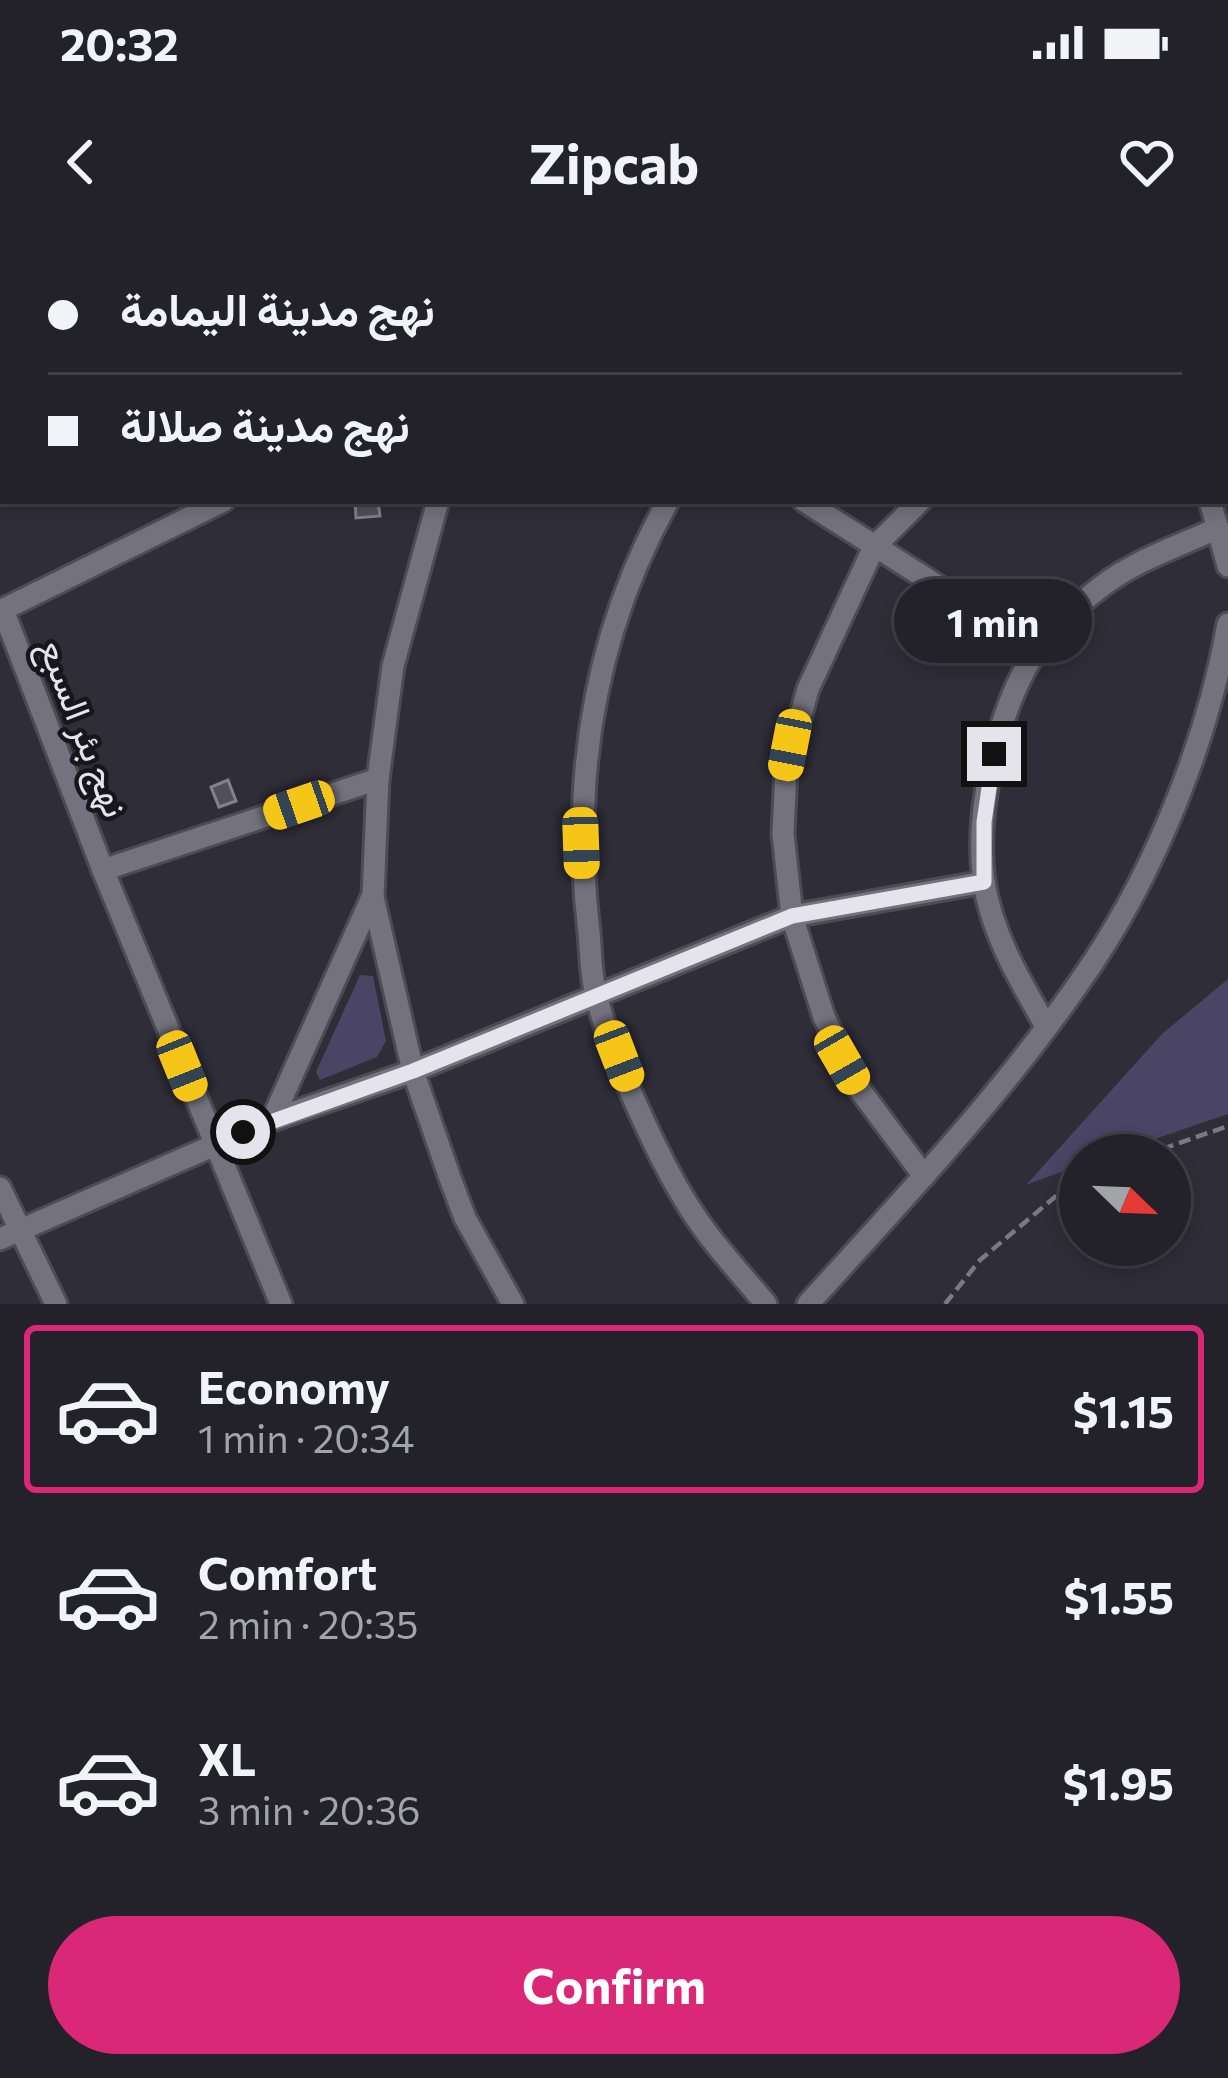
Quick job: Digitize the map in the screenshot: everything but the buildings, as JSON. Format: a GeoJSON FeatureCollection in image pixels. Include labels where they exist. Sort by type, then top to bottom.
{"type":"FeatureCollection","features":[{"type":"Feature","properties":{"kind":"street"},"geometry":{"type":"LineString","coordinates":[[1,611],[217,504]]}},
{"type":"Feature","properties":{"kind":"street"},"geometry":{"type":"LineString","coordinates":[[437,504],[398,638],[378,779],[373,897],[413,1071],[466,1218],[513,1304]]}},
{"type":"Feature","properties":{"kind":"street"},"geometry":{"type":"LineString","coordinates":[[666,504],[652,528],[610,635],[588,741],[581,843],[595,993],[631,1087],[680,1193],[766,1304]]}},
{"type":"Feature","properties":{"kind":"street"},"geometry":{"type":"LineString","coordinates":[[808,504],[1036,649]]}},
{"type":"Feature","properties":{"kind":"street"},"geometry":{"type":"LineString","coordinates":[[917,504],[874,548],[814,674],[790,745],[783,833],[792,916],[807,971],[842,1060],[924,1176]]}},
{"type":"Feature","properties":{"kind":"street"},"geometry":{"type":"LineString","coordinates":[[1211,504],[1228,566]]}},
{"type":"Feature","properties":{"kind":"street"},"geometry":{"type":"LineString","coordinates":[[1046,1025],[1011,964],[984,882],[984,822],[994,754],[1005,718],[1036,649],[1105,584],[1218,528]]}},
{"type":"Feature","properties":{"kind":"street","name":"نهج بئر السبع"},"geometry":{"type":"LineString","coordinates":[[1,611],[280,1304]]}},
{"type":"Feature","properties":{"kind":"street"},"geometry":{"type":"LineString","coordinates":[[808,1304],[924,1176],[1096,958],[1164,830],[1217,684],[1228,624]]}},
{"type":"Feature","properties":{"kind":"street","name":"نهج بئر السبع"},"geometry":{"type":"LineString","coordinates":[[103,870],[378,779]]}},
{"type":"Feature","properties":{"kind":"street"},"geometry":{"type":"LineString","coordinates":[[0,1239],[272,1120],[413,1071],[792,916],[984,882]]}},
{"type":"Feature","properties":{"kind":"street"},"geometry":{"type":"LineString","coordinates":[[272,1120],[373,897]]}},
{"type":"Feature","properties":{"kind":"street"},"geometry":{"type":"LineString","coordinates":[[0,1188],[56,1304]]}},
{"type":"Feature","properties":{"kind":"path"},"geometry":{"type":"LineString","coordinates":[[1191,1139],[1228,1126]]}},
{"type":"Feature","properties":{"kind":"path"},"geometry":{"type":"LineString","coordinates":[[946,1304],[980,1260],[1059,1194]]}},
{"type":"Feature","properties":{"kind":"shaded area"},"geometry":{"type":"Polygon","coordinates":[[[360,975],[373,976],[386,1041],[377,1057],[320,1080],[316,1072],[360,975]]]}},
{"type":"Feature","properties":{"kind":"shaded area"},"geometry":{"type":"Polygon","coordinates":[[[1228,979],[1228,1114],[1169,1134],[1072,1134],[1162,1034],[1228,979]]]}},
{"type":"Feature","properties":{"kind":"shaded area"},"geometry":{"type":"Polygon","coordinates":[[[1059,1148],[1059,1173],[1026,1185],[1059,1148]]]}},
{"type":"Feature","properties":{"kind":"route"},"geometry":{"type":"LineString","coordinates":[[243,1132],[413,1071],[792,916],[984,882],[984,822],[994,754]]}}]}
